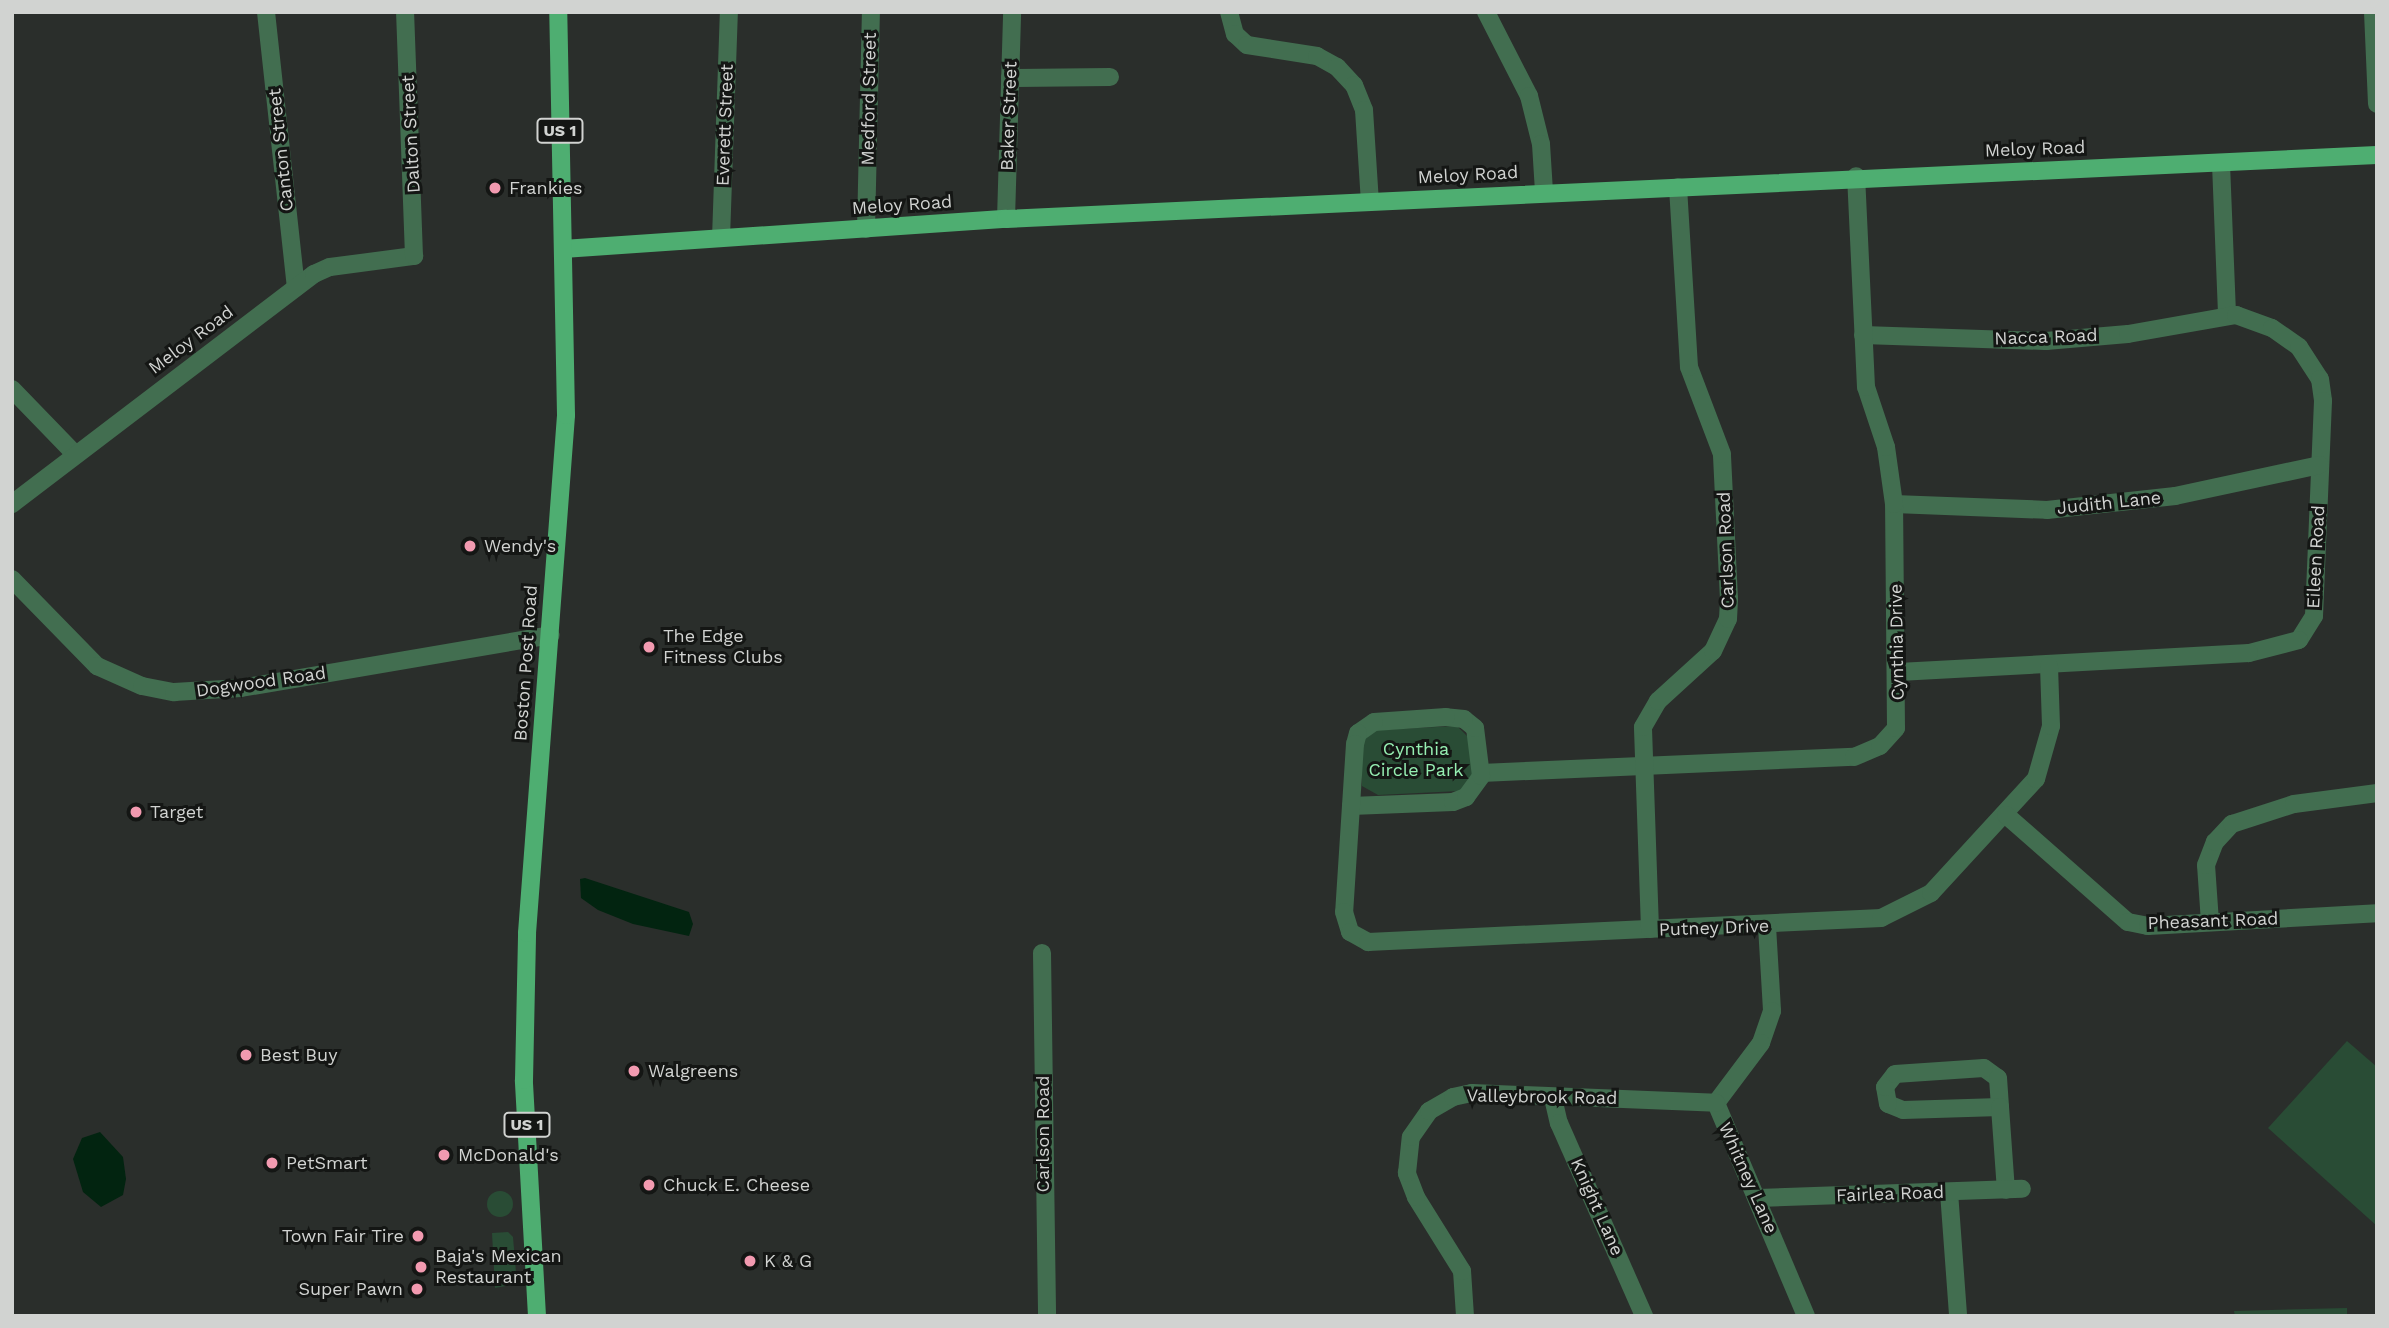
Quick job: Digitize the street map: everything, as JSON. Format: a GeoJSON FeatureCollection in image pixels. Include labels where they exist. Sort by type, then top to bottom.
{"type":"FeatureCollection","features":[{"type":"Feature","properties":{"kind":"main road","name":"Boston Post Road"},"geometry":{"type":"LineString","coordinates":[[537,1316],[528,1184],[525,1013],[527,933],[566,415],[558,12]]}},
{"type":"Feature","properties":{"kind":"main road","name":"Meloy Road"},"geometry":{"type":"LineString","coordinates":[[563,249],[1006,219],[1856,176],[2221,164],[2377,155]]}},
{"type":"Feature","properties":{"kind":"street","name":"Canton Street"},"geometry":{"type":"LineString","coordinates":[[266,12],[296,287]]}},
{"type":"Feature","properties":{"kind":"street","name":"Dalton Street"},"geometry":{"type":"LineString","coordinates":[[405,12],[414,256]]}},
{"type":"Feature","properties":{"kind":"street","name":"Everett Street"},"geometry":{"type":"LineString","coordinates":[[721,238],[729,12]]}},
{"type":"Feature","properties":{"kind":"street","name":"Medford Street"},"geometry":{"type":"LineString","coordinates":[[866,229],[871,12]]}},
{"type":"Feature","properties":{"kind":"street","name":"Baker Street"},"geometry":{"type":"LineString","coordinates":[[1006,219],[1012,12]]}},
{"type":"Feature","properties":{"kind":"street"},"geometry":{"type":"LineString","coordinates":[[1229,12],[1235,34],[1247,45],[1317,56],[1337,67],[1354,85],[1364,110],[1370,202]]}},
{"type":"Feature","properties":{"kind":"street"},"geometry":{"type":"LineString","coordinates":[[1486,12],[1529,96],[1541,144],[1544,192]]}},
{"type":"Feature","properties":{"kind":"street"},"geometry":{"type":"LineString","coordinates":[[2373,12],[2377,104]]}},
{"type":"Feature","properties":{"kind":"street"},"geometry":{"type":"LineString","coordinates":[[1010,78],[1110,77]]}},
{"type":"Feature","properties":{"kind":"street"},"geometry":{"type":"LineString","coordinates":[[2221,164],[2227,316]]}},
{"type":"Feature","properties":{"kind":"street","name":"Cynthia Drive"},"geometry":{"type":"LineString","coordinates":[[1481,773],[1644,769],[1871,752],[1896,728],[1899,672],[1894,504],[1886,447],[1866,387],[1856,176]]}},
{"type":"Feature","properties":{"kind":"street","name":"Carlson Road"},"geometry":{"type":"LineString","coordinates":[[1650,929],[1644,769],[1646,715],[1703,665],[1728,619],[1722,454],[1689,367],[1678,187]]}},
{"type":"Feature","properties":{"kind":"street","name":"Meloy Road"},"geometry":{"type":"LineString","coordinates":[[12,504],[74,453],[296,287],[330,267],[414,256]]}},
{"type":"Feature","properties":{"kind":"street","name":"Nacca Road"},"geometry":{"type":"LineString","coordinates":[[1863,335],[2046,341],[2128,334],[2227,316]]}},
{"type":"Feature","properties":{"kind":"street","name":"Eileen Road"},"geometry":{"type":"LineString","coordinates":[[1899,672],[2049,666],[2249,653],[2299,640],[2314,616],[2323,401],[2312,363],[2272,328],[2227,316]]}},
{"type":"Feature","properties":{"kind":"street"},"geometry":{"type":"LineString","coordinates":[[12,388],[74,453]]}},
{"type":"Feature","properties":{"kind":"street","name":"Judith Lane"},"geometry":{"type":"LineString","coordinates":[[1894,504],[2047,510],[2175,496],[2320,465]]}},
{"type":"Feature","properties":{"kind":"street","name":"Dogwood Road"},"geometry":{"type":"LineString","coordinates":[[12,579],[97,666],[142,687],[174,692],[241,688],[550,635]]}},
{"type":"Feature","properties":{"kind":"street","name":"Putney Drive"},"geometry":{"type":"LineString","coordinates":[[1351,806],[1344,912],[1350,932],[1360,940],[1866,920],[1902,911],[1940,885],[2032,786],[2043,763],[2051,726],[2049,666]]}},
{"type":"Feature","properties":{"kind":"street"},"geometry":{"type":"LineString","coordinates":[[1464,719],[1478,736],[1481,773],[1476,788],[1458,801],[1351,806],[1356,737],[1374,722],[1464,719]]}},
{"type":"Feature","properties":{"kind":"street"},"geometry":{"type":"LineString","coordinates":[[2210,922],[2206,865],[2215,842],[2232,824],[2294,804],[2377,793]]}},
{"type":"Feature","properties":{"kind":"street","name":"Pheasant Road"},"geometry":{"type":"LineString","coordinates":[[2006,815],[2119,917],[2148,926],[2377,913]]}},
{"type":"Feature","properties":{"kind":"street","name":"Whitney Lane"},"geometry":{"type":"LineString","coordinates":[[1767,926],[1772,1011],[1761,1043],[1716,1103],[1806,1316]]}},
{"type":"Feature","properties":{"kind":"street","name":"Carlson Road"},"geometry":{"type":"LineString","coordinates":[[1042,953],[1046,1316]]}},
{"type":"Feature","properties":{"kind":"street"},"geometry":{"type":"LineString","coordinates":[[1989,1069],[1998,1078],[2000,1107],[1903,1110],[1888,1104],[1885,1087],[1895,1074],[1908,1071],[1989,1069]]}},
{"type":"Feature","properties":{"kind":"street","name":"Valleybrook Road"},"geometry":{"type":"LineString","coordinates":[[1465,1316],[1462,1271],[1410,1186],[1406,1162],[1412,1137],[1429,1111],[1453,1097],[1472,1093],[1716,1103]]}},
{"type":"Feature","properties":{"kind":"street","name":"Knight Lane"},"geometry":{"type":"LineString","coordinates":[[1553,1098],[1559,1123],[1644,1316]]}},
{"type":"Feature","properties":{"kind":"street","name":"Fairlea Road"},"geometry":{"type":"LineString","coordinates":[[1758,1198],[2014,1189],[2000,1107]]}},
{"type":"Feature","properties":{"kind":"street"},"geometry":{"type":"LineString","coordinates":[[1949,1192],[1958,1316]]}},
{"type":"Feature","properties":{"kind":"green space","name":"Cynthia Circle Park"},"geometry":{"type":"Polygon","coordinates":[[[1457,726],[1468,737],[1473,772],[1470,784],[1459,791],[1378,795],[1362,786],[1362,745],[1367,735],[1377,730],[1457,726]]]}},
{"type":"Feature","properties":{"kind":"green space"},"geometry":{"type":"Polygon","coordinates":[[[2347,1041],[2377,1067],[2377,1226],[2268,1128],[2347,1041]]]}},
{"type":"Feature","properties":{"kind":"green space"},"geometry":{"type":"Polygon","coordinates":[[[500,1191],[509,1195],[513,1204],[509,1213],[500,1217],[491,1213],[487,1204],[491,1195],[500,1191]]]}},
{"type":"Feature","properties":{"kind":"green space"},"geometry":{"type":"Polygon","coordinates":[[[508,1232],[513,1237],[517,1284],[495,1288],[492,1233],[508,1232]]]}},
{"type":"Feature","properties":{"kind":"green space"},"geometry":{"type":"Polygon","coordinates":[[[2347,1308],[2347,1316],[2235,1316],[2234,1311],[2347,1308]]]}},
{"type":"Feature","properties":{"kind":"shaded area"},"geometry":{"type":"Polygon","coordinates":[[[585,878],[689,912],[693,924],[689,936],[633,924],[598,910],[581,898],[580,879],[585,878]]]}},
{"type":"Feature","properties":{"kind":"shaded area"},"geometry":{"type":"Polygon","coordinates":[[[100,1132],[123,1157],[126,1179],[123,1195],[101,1207],[83,1192],[73,1159],[82,1138],[100,1132]]]}},
{"type":"Feature","properties":{"kind":"place","name":"Frankies"},"geometry":{"type":"Point","coordinates":[495,188]}},
{"type":"Feature","properties":{"kind":"place","name":"Wendy's"},"geometry":{"type":"Point","coordinates":[470,546]}},
{"type":"Feature","properties":{"kind":"place","name":"The Edge Fitness Clubs"},"geometry":{"type":"Point","coordinates":[649,647]}},
{"type":"Feature","properties":{"kind":"place","name":"Target"},"geometry":{"type":"Point","coordinates":[136,812]}},
{"type":"Feature","properties":{"kind":"place","name":"Best Buy"},"geometry":{"type":"Point","coordinates":[246,1055]}},
{"type":"Feature","properties":{"kind":"place","name":"Walgreens"},"geometry":{"type":"Point","coordinates":[634,1071]}},
{"type":"Feature","properties":{"kind":"place","name":"McDonald's"},"geometry":{"type":"Point","coordinates":[444,1155]}},
{"type":"Feature","properties":{"kind":"place","name":"PetSmart"},"geometry":{"type":"Point","coordinates":[272,1163]}},
{"type":"Feature","properties":{"kind":"place","name":"Chuck E. Cheese"},"geometry":{"type":"Point","coordinates":[649,1185]}},
{"type":"Feature","properties":{"kind":"place","name":"Town Fair Tire"},"geometry":{"type":"Point","coordinates":[418,1236]}},
{"type":"Feature","properties":{"kind":"place","name":"K & G"},"geometry":{"type":"Point","coordinates":[750,1261]}},
{"type":"Feature","properties":{"kind":"place","name":"Baja's Mexican Restaurant"},"geometry":{"type":"Point","coordinates":[421,1267]}},
{"type":"Feature","properties":{"kind":"place","name":"Super Pawn"},"geometry":{"type":"Point","coordinates":[417,1289]}}]}
